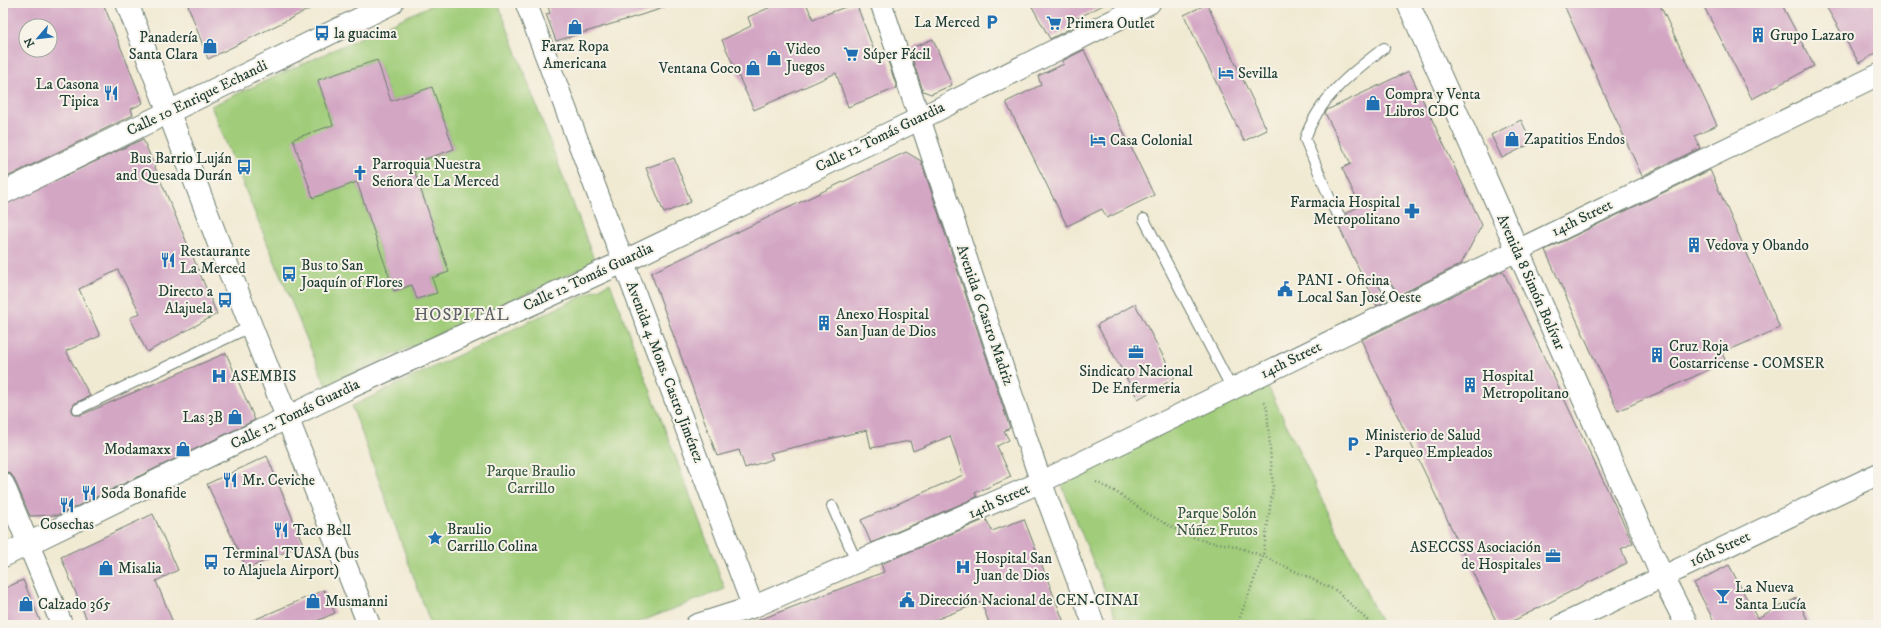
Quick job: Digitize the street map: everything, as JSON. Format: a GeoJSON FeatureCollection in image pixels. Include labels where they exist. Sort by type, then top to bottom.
{"type":"FeatureCollection","features":[{"type":"Feature","properties":{"kind":"main road"},"geometry":{"type":"LineString","coordinates":[[127,3],[168,112],[369,625]]}},
{"type":"Feature","properties":{"kind":"main road","name":"Calle 10 Enrique Echandi"},"geometry":{"type":"LineString","coordinates":[[3,193],[392,3]]}},
{"type":"Feature","properties":{"kind":"main road","name":"Calle 12 Tomás Guardia"},"geometry":{"type":"LineString","coordinates":[[3,556],[288,417],[623,262],[919,118],[1149,3]]}},
{"type":"Feature","properties":{"kind":"main road","name":"Avenida 8 Simón Bolívar"},"geometry":{"type":"LineString","coordinates":[[1408,3],[1662,576],[1687,625]]}},
{"type":"Feature","properties":{"kind":"street","name":"Avenida 4 Mons. Castro Jiménez"},"geometry":{"type":"LineString","coordinates":[[526,3],[753,607]]}},
{"type":"Feature","properties":{"kind":"street","name":"Avenida 6 Castro Madriz"},"geometry":{"type":"LineString","coordinates":[[881,3],[1041,482],[1094,625]]}},
{"type":"Feature","properties":{"kind":"street","name":"14th Street"},"geometry":{"type":"LineString","coordinates":[[696,625],[753,607],[857,564],[1041,482],[1517,249],[1878,75]]}},
{"type":"Feature","properties":{"kind":"street","name":"16th Street"},"geometry":{"type":"LineString","coordinates":[[1562,625],[1878,474]]}},
{"type":"Feature","properties":{"kind":"street"},"geometry":{"type":"LineString","coordinates":[[3,483],[62,625]]}},
{"type":"Feature","properties":{"kind":"lane"},"geometry":{"type":"LineString","coordinates":[[1340,216],[1334,209],[1305,139],[1310,124],[1347,75],[1384,48]]}},
{"type":"Feature","properties":{"kind":"lane"},"geometry":{"type":"LineString","coordinates":[[1144,219],[1232,389]]}},
{"type":"Feature","properties":{"kind":"lane"},"geometry":{"type":"LineString","coordinates":[[1385,285],[1399,307]]}},
{"type":"Feature","properties":{"kind":"lane"},"geometry":{"type":"LineString","coordinates":[[78,409],[252,326]]}},
{"type":"Feature","properties":{"kind":"lane"},"geometry":{"type":"LineString","coordinates":[[832,506],[857,564]]}},
{"type":"Feature","properties":{"kind":"path"},"geometry":{"type":"LineString","coordinates":[[1237,625],[1262,556],[1273,487],[1267,409],[1258,376]]}},
{"type":"Feature","properties":{"kind":"path"},"geometry":{"type":"LineString","coordinates":[[1089,480],[1100,483],[1148,514],[1186,534],[1204,541],[1231,545],[1262,556],[1337,591],[1372,625]]}},
{"type":"Feature","properties":{"kind":"green space"},"geometry":{"type":"Polygon","coordinates":[[[436,3],[498,3],[595,262],[326,386],[211,106],[436,3]],[[377,60],[318,80],[333,125],[314,197],[357,182],[394,291],[412,285],[417,299],[436,293],[432,278],[449,272],[412,164],[454,149],[432,87],[391,101],[377,60]]]}},
{"type":"Feature","properties":{"kind":"green space","name":"Parque Braulio Carrillo"},"geometry":{"type":"Polygon","coordinates":[[[610,283],[725,589],[631,625],[431,625],[352,406],[610,283]]]}},
{"type":"Feature","properties":{"kind":"green space","name":"Parque Solón Núñez Frutos"},"geometry":{"type":"Polygon","coordinates":[[[1266,382],[1382,625],[1119,625],[1061,483],[1266,382]]]}},
{"type":"Feature","properties":{"kind":"building"},"geometry":{"type":"Polygon","coordinates":[[[3,3],[103,3],[143,103],[131,109],[133,115],[3,179],[3,3]]]}},
{"type":"Feature","properties":{"kind":"building"},"geometry":{"type":"Polygon","coordinates":[[[187,3],[322,3],[208,59],[187,3]]]}},
{"type":"Feature","properties":{"kind":"building","name":"Faraz Ropa Americana"},"geometry":{"type":"Polygon","coordinates":[[[547,3],[663,3],[664,8],[556,41],[546,14],[550,13],[547,3]]]}},
{"type":"Feature","properties":{"kind":"building"},"geometry":{"type":"Polygon","coordinates":[[[780,3],[806,3],[813,19],[856,3],[878,61],[887,58],[897,88],[848,107],[836,73],[754,110],[722,40],[751,26],[748,17],[780,3]]]}},
{"type":"Feature","properties":{"kind":"building","name":"Primera Outlet"},"geometry":{"type":"Polygon","coordinates":[[[1030,3],[1107,3],[1070,22],[1073,27],[1050,39],[1030,3]]]}},
{"type":"Feature","properties":{"kind":"building"},"geometry":{"type":"Polygon","coordinates":[[[1563,3],[1659,3],[1717,125],[1695,136],[1700,148],[1642,176],[1563,3]]]}},
{"type":"Feature","properties":{"kind":"building","name":"Grupo Lazaro"},"geometry":{"type":"Polygon","coordinates":[[[1702,3],[1781,3],[1814,66],[1752,99],[1702,3]]]}},
{"type":"Feature","properties":{"kind":"building"},"geometry":{"type":"Polygon","coordinates":[[[1824,3],[1878,3],[1878,52],[1859,63],[1824,3]]]}},
{"type":"Feature","properties":{"kind":"building","name":"Sevilla"},"geometry":{"type":"Polygon","coordinates":[[[1207,4],[1267,130],[1244,141],[1184,15],[1207,4]]]}},
{"type":"Feature","properties":{"kind":"building"},"geometry":{"type":"Polygon","coordinates":[[[933,39],[952,85],[931,94],[923,91],[909,49],[933,39]]]}},
{"type":"Feature","properties":{"kind":"building"},"geometry":{"type":"Polygon","coordinates":[[[1084,50],[1154,195],[1107,218],[1102,209],[1067,226],[1006,102],[1041,85],[1038,76],[1064,64],[1062,61],[1084,50]]]}},
{"type":"Feature","properties":{"kind":"building","name":"Parroquia Nuestra Señora de La Merced"},"geometry":{"type":"Polygon","coordinates":[[[377,60],[391,101],[432,87],[454,149],[412,164],[449,272],[432,278],[437,293],[417,299],[412,285],[394,291],[357,182],[313,198],[293,139],[333,125],[318,80],[377,60]]]}},
{"type":"Feature","properties":{"kind":"building","name":"Farmacia Hospital Metropolitano"},"geometry":{"type":"Polygon","coordinates":[[[1409,71],[1482,225],[1461,264],[1399,295],[1388,279],[1382,279],[1379,286],[1387,300],[1377,306],[1336,221],[1344,221],[1346,218],[1346,213],[1360,206],[1342,168],[1351,164],[1325,113],[1327,110],[1409,71]]]}},
{"type":"Feature","properties":{"kind":"building","name":"Zapatitios Endos"},"geometry":{"type":"Polygon","coordinates":[[[1521,120],[1532,143],[1502,158],[1491,135],[1521,120]]]}},
{"type":"Feature","properties":{"kind":"building"},"geometry":{"type":"Polygon","coordinates":[[[143,139],[217,314],[147,352],[130,318],[140,313],[118,270],[79,289],[100,336],[66,351],[90,396],[75,403],[72,411],[75,415],[81,415],[226,353],[255,420],[59,515],[30,516],[14,478],[10,473],[3,471],[3,205],[143,139]]]}},
{"type":"Feature","properties":{"kind":"building","name":"Anexo Hospital San Juan de Dios"},"geometry":{"type":"Polygon","coordinates":[[[906,152],[921,161],[1010,428],[1004,431],[1009,440],[997,446],[1011,477],[975,493],[977,497],[871,543],[861,520],[963,475],[950,436],[913,451],[910,441],[871,448],[867,430],[770,453],[773,459],[745,468],[739,450],[717,456],[651,273],[906,152]]]}},
{"type":"Feature","properties":{"kind":"building"},"geometry":{"type":"Polygon","coordinates":[[[674,158],[691,202],[664,213],[646,168],[674,158]]]}},
{"type":"Feature","properties":{"kind":"building"},"geometry":{"type":"Polygon","coordinates":[[[1710,170],[1780,328],[1722,353],[1726,362],[1618,411],[1545,250],[1710,170]]]}},
{"type":"Feature","properties":{"kind":"building"},"geometry":{"type":"Polygon","coordinates":[[[1503,271],[1633,543],[1621,549],[1627,563],[1505,625],[1498,625],[1361,340],[1503,271]]]}},
{"type":"Feature","properties":{"kind":"building","name":"Sindicato Nacional De Enfermeria"},"geometry":{"type":"Polygon","coordinates":[[[1135,304],[1175,378],[1138,399],[1097,325],[1135,304]]]}},
{"type":"Feature","properties":{"kind":"building"},"geometry":{"type":"Polygon","coordinates":[[[267,456],[303,544],[247,569],[207,484],[267,456]]]}},
{"type":"Feature","properties":{"kind":"building"},"geometry":{"type":"Polygon","coordinates":[[[153,514],[178,570],[156,581],[174,625],[89,625],[61,557],[153,514]]]}},
{"type":"Feature","properties":{"kind":"building","name":"Hospital San Juan de Dios"},"geometry":{"type":"Polygon","coordinates":[[[986,519],[992,531],[1024,519],[1065,625],[990,625],[981,602],[922,625],[751,625],[751,623],[884,572],[881,564],[986,519]]]}},
{"type":"Feature","properties":{"kind":"building","name":"La Nueva Santa Lucía"},"geometry":{"type":"Polygon","coordinates":[[[1729,565],[1757,618],[1797,598],[1810,625],[1716,625],[1694,583],[1729,565]]]}},
{"type":"Feature","properties":{"kind":"building"},"geometry":{"type":"Polygon","coordinates":[[[23,580],[42,625],[3,625],[3,589],[23,580]]]}},
{"type":"Feature","properties":{"kind":"building","name":"Musmanni"},"geometry":{"type":"Polygon","coordinates":[[[324,590],[335,613],[308,625],[242,625],[324,590]]]}},
{"type":"Feature","properties":{"kind":"place","name":"La Merced"},"geometry":{"type":"Point","coordinates":[992,22]}},
{"type":"Feature","properties":{"kind":"place","name":"Primera Outlet"},"geometry":{"type":"Point","coordinates":[1054,23]}},
{"type":"Feature","properties":{"kind":"place","name":"Faraz Ropa Americana"},"geometry":{"type":"Point","coordinates":[575,27]}},
{"type":"Feature","properties":{"kind":"place","name":"la guacima"},"geometry":{"type":"Point","coordinates":[322,33]}},
{"type":"Feature","properties":{"kind":"place","name":"Grupo Lazaro"},"geometry":{"type":"Point","coordinates":[1758,35]}},
{"type":"Feature","properties":{"kind":"place","name":"Panadería Santa Clara"},"geometry":{"type":"Point","coordinates":[210,46]}},
{"type":"Feature","properties":{"kind":"place","name":"Súper Fácil"},"geometry":{"type":"Point","coordinates":[851,54]}},
{"type":"Feature","properties":{"kind":"place","name":"Video Juegos"},"geometry":{"type":"Point","coordinates":[774,58]}},
{"type":"Feature","properties":{"kind":"place","name":"Ventana Coco"},"geometry":{"type":"Point","coordinates":[753,68]}},
{"type":"Feature","properties":{"kind":"place","name":"Sevilla"},"geometry":{"type":"Point","coordinates":[1226,73]}},
{"type":"Feature","properties":{"kind":"place","name":"La Casona Tipica"},"geometry":{"type":"Point","coordinates":[111,93]}},
{"type":"Feature","properties":{"kind":"place","name":"Compra y Venta Libros CDC"},"geometry":{"type":"Point","coordinates":[1373,103]}},
{"type":"Feature","properties":{"kind":"place","name":"Zapatitios Endos"},"geometry":{"type":"Point","coordinates":[1512,139]}},
{"type":"Feature","properties":{"kind":"place","name":"Casa Colonial"},"geometry":{"type":"Point","coordinates":[1098,140]}},
{"type":"Feature","properties":{"kind":"place","name":"Bus Barrio Luján and Quesada Durán"},"geometry":{"type":"Point","coordinates":[244,167]}},
{"type":"Feature","properties":{"kind":"place","name":"Parroquia Nuestra Señora de La Merced"},"geometry":{"type":"Point","coordinates":[360,173]}},
{"type":"Feature","properties":{"kind":"place","name":"Farmacia Hospital Metropolitano"},"geometry":{"type":"Point","coordinates":[1412,211]}},
{"type":"Feature","properties":{"kind":"place","name":"Vedova y Obando"},"geometry":{"type":"Point","coordinates":[1694,245]}},
{"type":"Feature","properties":{"kind":"place","name":"Restaurante La Merced"},"geometry":{"type":"Point","coordinates":[168,260]}},
{"type":"Feature","properties":{"kind":"place","name":"Bus to San Joaquín of Flores"},"geometry":{"type":"Point","coordinates":[289,274]}},
{"type":"Feature","properties":{"kind":"place","name":"PANI - Oficina Local San José Oeste"},"geometry":{"type":"Point","coordinates":[1285,289]}},
{"type":"Feature","properties":{"kind":"place","name":"Directo a Alajuela"},"geometry":{"type":"Point","coordinates":[225,300]}},
{"type":"Feature","properties":{"kind":"place","name":"Anexo Hospital San Juan de Dios"},"geometry":{"type":"Point","coordinates":[824,323]}},
{"type":"Feature","properties":{"kind":"place","name":"Sindicato Nacional De Enfermeria"},"geometry":{"type":"Point","coordinates":[1136,352]}},
{"type":"Feature","properties":{"kind":"place","name":"Cruz Roja Costarricense - COMSER"},"geometry":{"type":"Point","coordinates":[1657,355]}},
{"type":"Feature","properties":{"kind":"place","name":"ASEMBIS"},"geometry":{"type":"Point","coordinates":[219,376]}},
{"type":"Feature","properties":{"kind":"place","name":"Hospital Metropolitano"},"geometry":{"type":"Point","coordinates":[1470,385]}},
{"type":"Feature","properties":{"kind":"place","name":"Las 3B"},"geometry":{"type":"Point","coordinates":[235,417]}},
{"type":"Feature","properties":{"kind":"place","name":"Ministerio de Salud - Parqueo Empleados"},"geometry":{"type":"Point","coordinates":[1353,444]}},
{"type":"Feature","properties":{"kind":"place","name":"Modamaxx"},"geometry":{"type":"Point","coordinates":[183,449]}},
{"type":"Feature","properties":{"kind":"place","name":"Mr. Ceviche"},"geometry":{"type":"Point","coordinates":[230,480]}},
{"type":"Feature","properties":{"kind":"place","name":"Soda Bonafide"},"geometry":{"type":"Point","coordinates":[89,493]}},
{"type":"Feature","properties":{"kind":"place","name":"Cosechas"},"geometry":{"type":"Point","coordinates":[67,505]}},
{"type":"Feature","properties":{"kind":"place","name":"Taco Bell"},"geometry":{"type":"Point","coordinates":[281,530]}},
{"type":"Feature","properties":{"kind":"place","name":"Braulio Carrillo Colina"},"geometry":{"type":"Point","coordinates":[435,538]}},
{"type":"Feature","properties":{"kind":"place","name":"ASECCSS Asociación de Hospitales"},"geometry":{"type":"Point","coordinates":[1553,556]}},
{"type":"Feature","properties":{"kind":"place","name":"Terminal TUASA (bus to Alajuela Airport)"},"geometry":{"type":"Point","coordinates":[211,562]}},
{"type":"Feature","properties":{"kind":"place","name":"Hospital San Juan de Dios"},"geometry":{"type":"Point","coordinates":[963,567]}},
{"type":"Feature","properties":{"kind":"place","name":"Misalia"},"geometry":{"type":"Point","coordinates":[106,568]}},
{"type":"Feature","properties":{"kind":"place","name":"La Nueva Santa Lucía"},"geometry":{"type":"Point","coordinates":[1723,596]}},
{"type":"Feature","properties":{"kind":"place","name":"Dirección Nacional de CEN-CINAI"},"geometry":{"type":"Point","coordinates":[907,600]}},
{"type":"Feature","properties":{"kind":"place","name":"Musmanni"},"geometry":{"type":"Point","coordinates":[313,601]}},
{"type":"Feature","properties":{"kind":"place","name":"Calzado 365"},"geometry":{"type":"Point","coordinates":[26,604]}},
{"type":"Feature","properties":{"kind":"district","name":"HOSPITAL"},"geometry":{"type":"Point","coordinates":[462,315]}}]}
